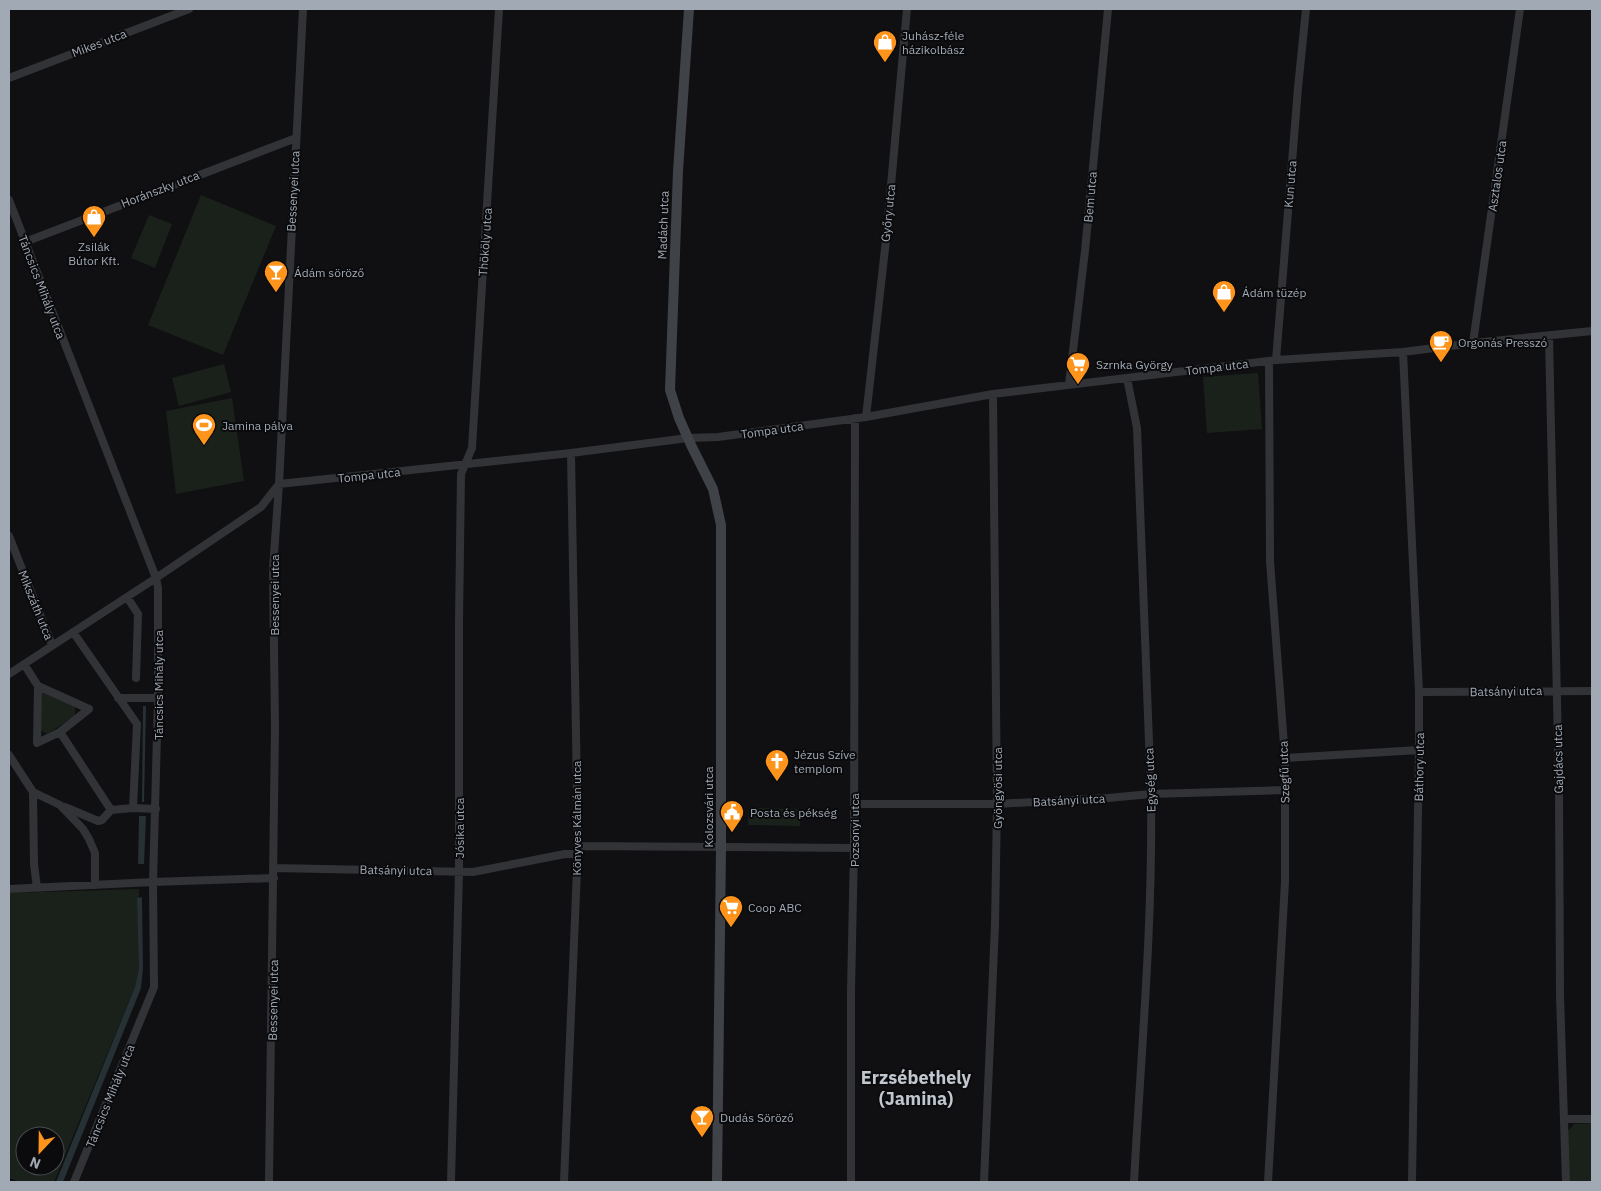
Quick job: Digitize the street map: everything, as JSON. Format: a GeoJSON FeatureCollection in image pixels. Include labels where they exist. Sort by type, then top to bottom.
{"type":"FeatureCollection","features":[{"type":"Feature","properties":{"kind":"street","name":"Mikes utca"},"geometry":{"type":"LineString","coordinates":[[9,78],[172,12],[189,9]]}},
{"type":"Feature","properties":{"kind":"street","name":"Bessenyei utca"},"geometry":{"type":"LineString","coordinates":[[269,1182],[275,728],[273,569],[303,9]]}},
{"type":"Feature","properties":{"kind":"street","name":"Thököly utca"},"geometry":{"type":"LineString","coordinates":[[461,474],[472,448],[499,9]]}},
{"type":"Feature","properties":{"kind":"street","name":"Madách utca"},"geometry":{"type":"LineString","coordinates":[[688,438],[670,390],[678,171],[689,9]]}},
{"type":"Feature","properties":{"kind":"street","name":"Győry utca"},"geometry":{"type":"LineString","coordinates":[[866,417],[886,240],[906,9]]}},
{"type":"Feature","properties":{"kind":"street","name":"Bem utca"},"geometry":{"type":"LineString","coordinates":[[1069,384],[1085,251],[1108,9]]}},
{"type":"Feature","properties":{"kind":"street","name":"Kun utca"},"geometry":{"type":"LineString","coordinates":[[1273,360],[1306,9]]}},
{"type":"Feature","properties":{"kind":"street","name":"Asztalos utca"},"geometry":{"type":"LineString","coordinates":[[1473,343],[1520,9]]}},
{"type":"Feature","properties":{"kind":"street","name":"Horánszky utca"},"geometry":{"type":"LineString","coordinates":[[25,242],[296,138]]}},
{"type":"Feature","properties":{"kind":"street","name":"Táncsics Mihály utca"},"geometry":{"type":"LineString","coordinates":[[9,200],[156,578],[158,588],[158,698],[153,882],[154,987],[74,1182]]}},
{"type":"Feature","properties":{"kind":"street","name":"Tompa utca"},"geometry":{"type":"LineString","coordinates":[[279,484],[571,453],[688,438],[718,437],[866,417],[993,394],[1273,360],[1403,352],[1592,331]]}},
{"type":"Feature","properties":{"kind":"street","name":"Gajdács utca"},"geometry":{"type":"LineString","coordinates":[[1549,336],[1559,791],[1560,996],[1566,1182]]}},
{"type":"Feature","properties":{"kind":"street","name":"Báthory utca"},"geometry":{"type":"LineString","coordinates":[[1403,352],[1420,750],[1412,1182]]}},
{"type":"Feature","properties":{"kind":"street","name":"Szegfű utca"},"geometry":{"type":"LineString","coordinates":[[1268,1182],[1285,882],[1285,758],[1270,561],[1273,360]]}},
{"type":"Feature","properties":{"kind":"street","name":"Egység utca"},"geometry":{"type":"LineString","coordinates":[[1128,378],[1137,428],[1151,794],[1151,898],[1134,1182]]}},
{"type":"Feature","properties":{"kind":"street","name":"Gyöngyösi utca"},"geometry":{"type":"LineString","coordinates":[[984,1182],[995,925],[997,804],[993,394]]}},
{"type":"Feature","properties":{"kind":"street","name":"Pozsonyi utca"},"geometry":{"type":"LineString","coordinates":[[851,1182],[850,991],[854,848],[855,418]]}},
{"type":"Feature","properties":{"kind":"street","name":"Kolozsvári utca"},"geometry":{"type":"LineString","coordinates":[[688,438],[713,489],[721,525],[721,847],[717,1182]]}},
{"type":"Feature","properties":{"kind":"street","name":"Könyves Kálmán utca"},"geometry":{"type":"LineString","coordinates":[[564,1182],[577,850],[571,453]]}},
{"type":"Feature","properties":{"kind":"street","name":"Jósika utca"},"geometry":{"type":"LineString","coordinates":[[451,1182],[459,872],[461,474]]}},
{"type":"Feature","properties":{"kind":"street"},"geometry":{"type":"LineString","coordinates":[[9,674],[261,507],[279,484]]}},
{"type":"Feature","properties":{"kind":"street","name":"Mikszáth utca"},"geometry":{"type":"LineString","coordinates":[[9,536],[52,645]]}},
{"type":"Feature","properties":{"kind":"street"},"geometry":{"type":"LineString","coordinates":[[127,597],[138,614],[136,678]]}},
{"type":"Feature","properties":{"kind":"street"},"geometry":{"type":"LineString","coordinates":[[73,632],[138,724],[133,808]]}},
{"type":"Feature","properties":{"kind":"street"},"geometry":{"type":"LineString","coordinates":[[24,664],[38,686],[89,709],[60,732],[37,743],[38,686]]}},
{"type":"Feature","properties":{"kind":"street","name":"Batsányi utca"},"geometry":{"type":"LineString","coordinates":[[1419,692],[1592,691]]}},
{"type":"Feature","properties":{"kind":"street"},"geometry":{"type":"LineString","coordinates":[[118,698],[158,698]]}},
{"type":"Feature","properties":{"kind":"street"},"geometry":{"type":"LineString","coordinates":[[60,732],[111,810]]}},
{"type":"Feature","properties":{"kind":"street"},"geometry":{"type":"LineString","coordinates":[[1285,758],[1420,750]]}},
{"type":"Feature","properties":{"kind":"street"},"geometry":{"type":"LineString","coordinates":[[9,756],[33,792],[98,821],[102,820],[111,810],[133,808],[156,809]]}},
{"type":"Feature","properties":{"kind":"street","name":"Batsányi utca"},"geometry":{"type":"LineString","coordinates":[[854,804],[997,804],[1151,794],[1285,790]]}},
{"type":"Feature","properties":{"kind":"street"},"geometry":{"type":"LineString","coordinates":[[33,792],[34,864],[37,888]]}},
{"type":"Feature","properties":{"kind":"street"},"geometry":{"type":"LineString","coordinates":[[60,805],[81,826],[90,839],[94,853],[95,885]]}},
{"type":"Feature","properties":{"kind":"street"},"geometry":{"type":"LineString","coordinates":[[81,826],[87,816]]}},
{"type":"Feature","properties":{"kind":"street","name":"Batsányi utca"},"geometry":{"type":"LineString","coordinates":[[274,868],[473,872],[577,850],[721,847],[854,848]]}},
{"type":"Feature","properties":{"kind":"street"},"geometry":{"type":"LineString","coordinates":[[9,889],[274,878]]}},
{"type":"Feature","properties":{"kind":"street"},"geometry":{"type":"LineString","coordinates":[[1564,1120],[1592,1119]]}},
{"type":"Feature","properties":{"kind":"shaded area"},"geometry":{"type":"Polygon","coordinates":[[[201,195],[276,226],[223,355],[148,325],[201,195]]]}},
{"type":"Feature","properties":{"kind":"shaded area"},"geometry":{"type":"Polygon","coordinates":[[[149,215],[172,224],[155,268],[131,258],[149,215]]]}},
{"type":"Feature","properties":{"kind":"shaded area"},"geometry":{"type":"Polygon","coordinates":[[[224,364],[231,392],[179,406],[172,378],[224,364]]]}},
{"type":"Feature","properties":{"kind":"shaded area"},"geometry":{"type":"Polygon","coordinates":[[[1258,373],[1262,429],[1207,433],[1203,377],[1258,373]]]}},
{"type":"Feature","properties":{"kind":"shaded area","name":"Jamina pálya"},"geometry":{"type":"Polygon","coordinates":[[[232,398],[244,481],[176,494],[166,411],[232,398]]]}},
{"type":"Feature","properties":{"kind":"shaded area"},"geometry":{"type":"Polygon","coordinates":[[[41,692],[75,706],[75,716],[47,734],[39,729],[41,692]]]}},
{"type":"Feature","properties":{"kind":"shaded area"},"geometry":{"type":"Polygon","coordinates":[[[143,706],[146,706],[144,802],[142,802],[143,706]]]}},
{"type":"Feature","properties":{"kind":"shaded area"},"geometry":{"type":"Polygon","coordinates":[[[749,808],[800,809],[800,826],[748,825],[749,808]]]}},
{"type":"Feature","properties":{"kind":"shaded area"},"geometry":{"type":"Polygon","coordinates":[[[139,816],[146,816],[144,864],[138,864],[139,816]]]}},
{"type":"Feature","properties":{"kind":"shaded area"},"geometry":{"type":"Polygon","coordinates":[[[139,889],[139,968],[135,987],[65,1156],[65,1126],[15,1126],[15,1176],[56,1176],[54,1182],[21,1182],[9,1178],[9,893],[139,889]]]}},
{"type":"Feature","properties":{"kind":"shaded area"},"geometry":{"type":"Polygon","coordinates":[[[142,897],[143,969],[141,988],[63,1182],[56,1182],[58,1176],[65,1176],[65,1160],[135,987],[139,968],[137,898],[142,897]]]}},
{"type":"Feature","properties":{"kind":"shaded area"},"geometry":{"type":"Polygon","coordinates":[[[1592,1123],[1592,1182],[1569,1182],[1568,1131],[1574,1124],[1592,1123]]]}},
{"type":"Feature","properties":{"kind":"place","name":"Juhász-féle házikolbász"},"geometry":{"type":"Point","coordinates":[885,63]}},
{"type":"Feature","properties":{"kind":"place","name":"Zsilák Bútor Kft."},"geometry":{"type":"Point","coordinates":[94,238]}},
{"type":"Feature","properties":{"kind":"place","name":"Ádám söröző"},"geometry":{"type":"Point","coordinates":[276,293]}},
{"type":"Feature","properties":{"kind":"place","name":"Ádám tüzép"},"geometry":{"type":"Point","coordinates":[1224,313]}},
{"type":"Feature","properties":{"kind":"place","name":"Orgonás Presszó"},"geometry":{"type":"Point","coordinates":[1441,363]}},
{"type":"Feature","properties":{"kind":"place","name":"Szrnka György"},"geometry":{"type":"Point","coordinates":[1078,385]}},
{"type":"Feature","properties":{"kind":"place","name":"Jamina pálya"},"geometry":{"type":"Point","coordinates":[204,446]}},
{"type":"Feature","properties":{"kind":"place","name":"Jézus Szíve templom"},"geometry":{"type":"Point","coordinates":[777,782]}},
{"type":"Feature","properties":{"kind":"place","name":"Posta és pékség"},"geometry":{"type":"Point","coordinates":[732,833]}},
{"type":"Feature","properties":{"kind":"place","name":"Coop ABC"},"geometry":{"type":"Point","coordinates":[731,928]}},
{"type":"Feature","properties":{"kind":"place","name":"Dudás Söröző"},"geometry":{"type":"Point","coordinates":[702,1138]}},
{"type":"Feature","properties":{"kind":"district","name":"Erzsébethely (Jamina)"},"geometry":{"type":"Point","coordinates":[916,1087]}}]}
